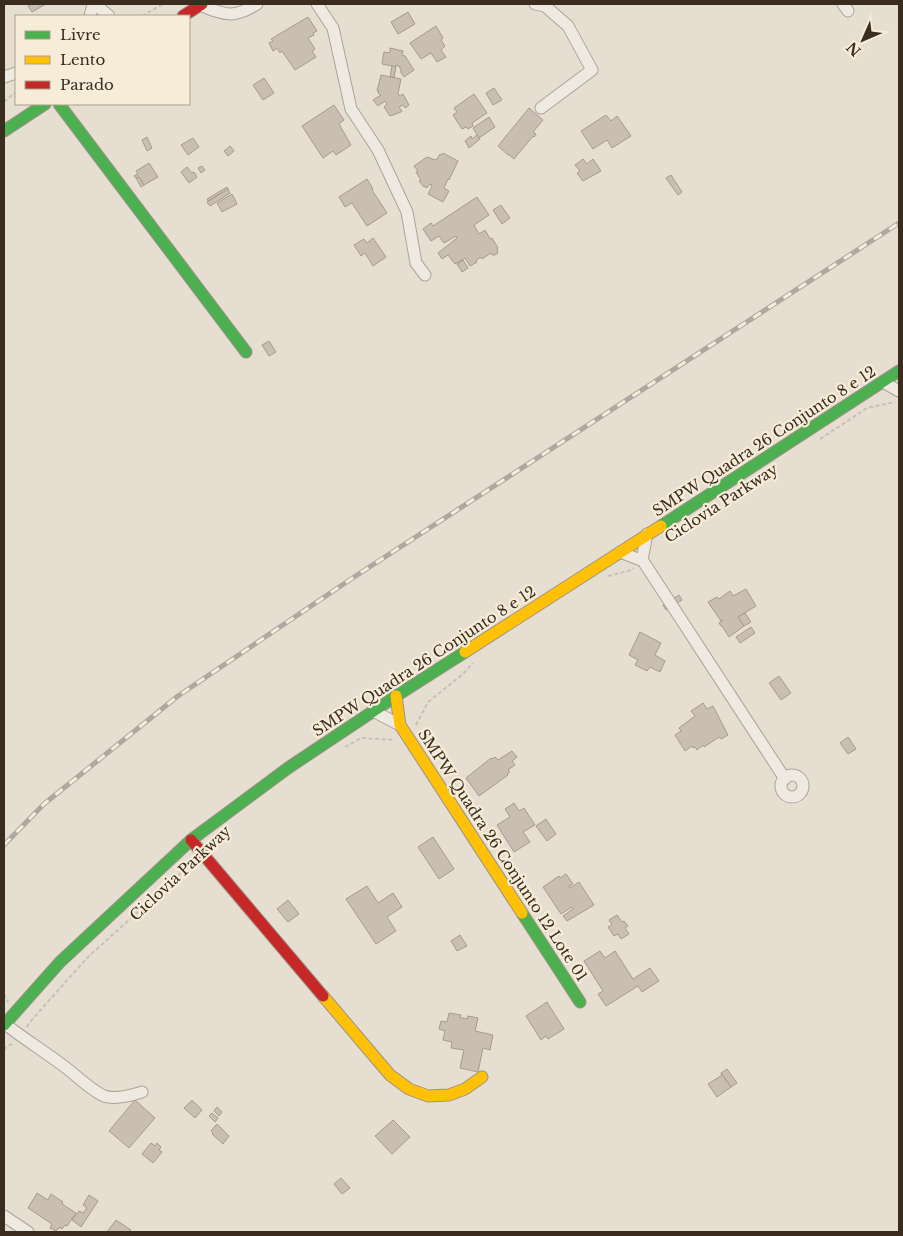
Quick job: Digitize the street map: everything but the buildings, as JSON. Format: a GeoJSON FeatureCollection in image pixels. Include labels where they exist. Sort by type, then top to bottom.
{"type":"FeatureCollection","features":[{"type":"Feature","properties":{"kind":"street"},"geometry":{"type":"LineString","coordinates":[[94,4],[108,15]]}},
{"type":"Feature","properties":{"kind":"street"},"geometry":{"type":"LineString","coordinates":[[184,15],[201,4],[227,15],[242,13],[255,4]]}},
{"type":"Feature","properties":{"kind":"street"},"geometry":{"type":"LineString","coordinates":[[317,4],[333,28],[351,109],[378,150],[407,212],[416,263],[426,275]]}},
{"type":"Feature","properties":{"kind":"street"},"geometry":{"type":"LineString","coordinates":[[535,4],[545,6],[568,26],[592,70],[541,108]]}},
{"type":"Feature","properties":{"kind":"street"},"geometry":{"type":"LineString","coordinates":[[5,130],[42,105]]}},
{"type":"Feature","properties":{"kind":"street"},"geometry":{"type":"LineString","coordinates":[[60,105],[246,352]]}},
{"type":"Feature","properties":{"kind":"street","name":"SMPW Quadra 26 Conjunto 8 e 12"},"geometry":{"type":"LineString","coordinates":[[4,1025],[60,962],[191,840],[288,768],[396,696],[899,371]]}},
{"type":"Feature","properties":{"kind":"street"},"geometry":{"type":"LineString","coordinates":[[883,382],[899,391]]}},
{"type":"Feature","properties":{"kind":"street"},"geometry":{"type":"LineString","coordinates":[[643,561],[647,534]]}},
{"type":"Feature","properties":{"kind":"street"},"geometry":{"type":"LineString","coordinates":[[620,552],[643,561],[785,779]]}},
{"type":"Feature","properties":{"kind":"street","name":"SMPW Quadra 26 Conjunto 12 Lote 01"},"geometry":{"type":"LineString","coordinates":[[396,696],[400,725],[580,1002]]}},
{"type":"Feature","properties":{"kind":"street","name":"SMPW Quadra 26 Conjunto 12 Lote 01"},"geometry":{"type":"LineString","coordinates":[[373,711],[400,725]]}},
{"type":"Feature","properties":{"kind":"street"},"geometry":{"type":"LineString","coordinates":[[191,840],[390,1075],[409,1089],[434,1097],[453,1094],[482,1077]]}},
{"type":"Feature","properties":{"kind":"street"},"geometry":{"type":"LineString","coordinates":[[4,1025],[62,1064],[104,1096],[115,1097],[142,1092]]}},
{"type":"Feature","properties":{"kind":"street"},"geometry":{"type":"LineString","coordinates":[[4,1216],[28,1232]]}},
{"type":"Feature","properties":{"kind":"path"},"geometry":{"type":"LineString","coordinates":[[144,15],[162,4]]}},
{"type":"Feature","properties":{"kind":"path"},"geometry":{"type":"LineString","coordinates":[[4,102],[15,93]]}},
{"type":"Feature","properties":{"kind":"path"},"geometry":{"type":"LineString","coordinates":[[815,442],[867,408],[899,401]]}},
{"type":"Feature","properties":{"kind":"path"},"geometry":{"type":"LineString","coordinates":[[607,577],[632,570],[643,561]]}},
{"type":"Feature","properties":{"kind":"path"},"geometry":{"type":"LineString","coordinates":[[345,746],[361,738],[393,741],[407,736],[417,725],[428,702],[474,662]]}},
{"type":"Feature","properties":{"kind":"path","name":"Ciclovia Parkway"},"geometry":{"type":"LineString","coordinates":[[4,1050],[23,1038],[29,1023],[87,958],[201,853]]}},
{"type":"Feature","properties":{"kind":"railway"},"geometry":{"type":"LineString","coordinates":[[4,845],[44,804],[178,696],[351,579],[899,223]]}},
{"type":"Feature","properties":{"kind":"traffic: fast"},"geometry":{"type":"LineString","coordinates":[[4,131],[43,105]]}},
{"type":"Feature","properties":{"kind":"traffic: fast"},"geometry":{"type":"LineString","coordinates":[[60,105],[246,352]]}},
{"type":"Feature","properties":{"kind":"traffic: fast"},"geometry":{"type":"LineString","coordinates":[[661,526],[899,371]]}},
{"type":"Feature","properties":{"kind":"traffic: fast"},"geometry":{"type":"LineString","coordinates":[[4,1025],[60,962],[191,840],[288,768],[465,652]]}},
{"type":"Feature","properties":{"kind":"traffic: fast"},"geometry":{"type":"LineString","coordinates":[[522,913],[580,1002]]}},
{"type":"Feature","properties":{"kind":"traffic: slow"},"geometry":{"type":"LineString","coordinates":[[465,652],[661,526]]}},
{"type":"Feature","properties":{"kind":"traffic: slow"},"geometry":{"type":"LineString","coordinates":[[396,696],[400,725],[522,913]]}},
{"type":"Feature","properties":{"kind":"traffic: slow"},"geometry":{"type":"LineString","coordinates":[[323,996],[390,1075],[409,1089],[428,1096],[449,1095],[465,1089],[482,1077]]}},
{"type":"Feature","properties":{"kind":"traffic: jam"},"geometry":{"type":"LineString","coordinates":[[185,15],[202,4]]}},
{"type":"Feature","properties":{"kind":"traffic: jam"},"geometry":{"type":"LineString","coordinates":[[191,840],[323,996]]}}]}
